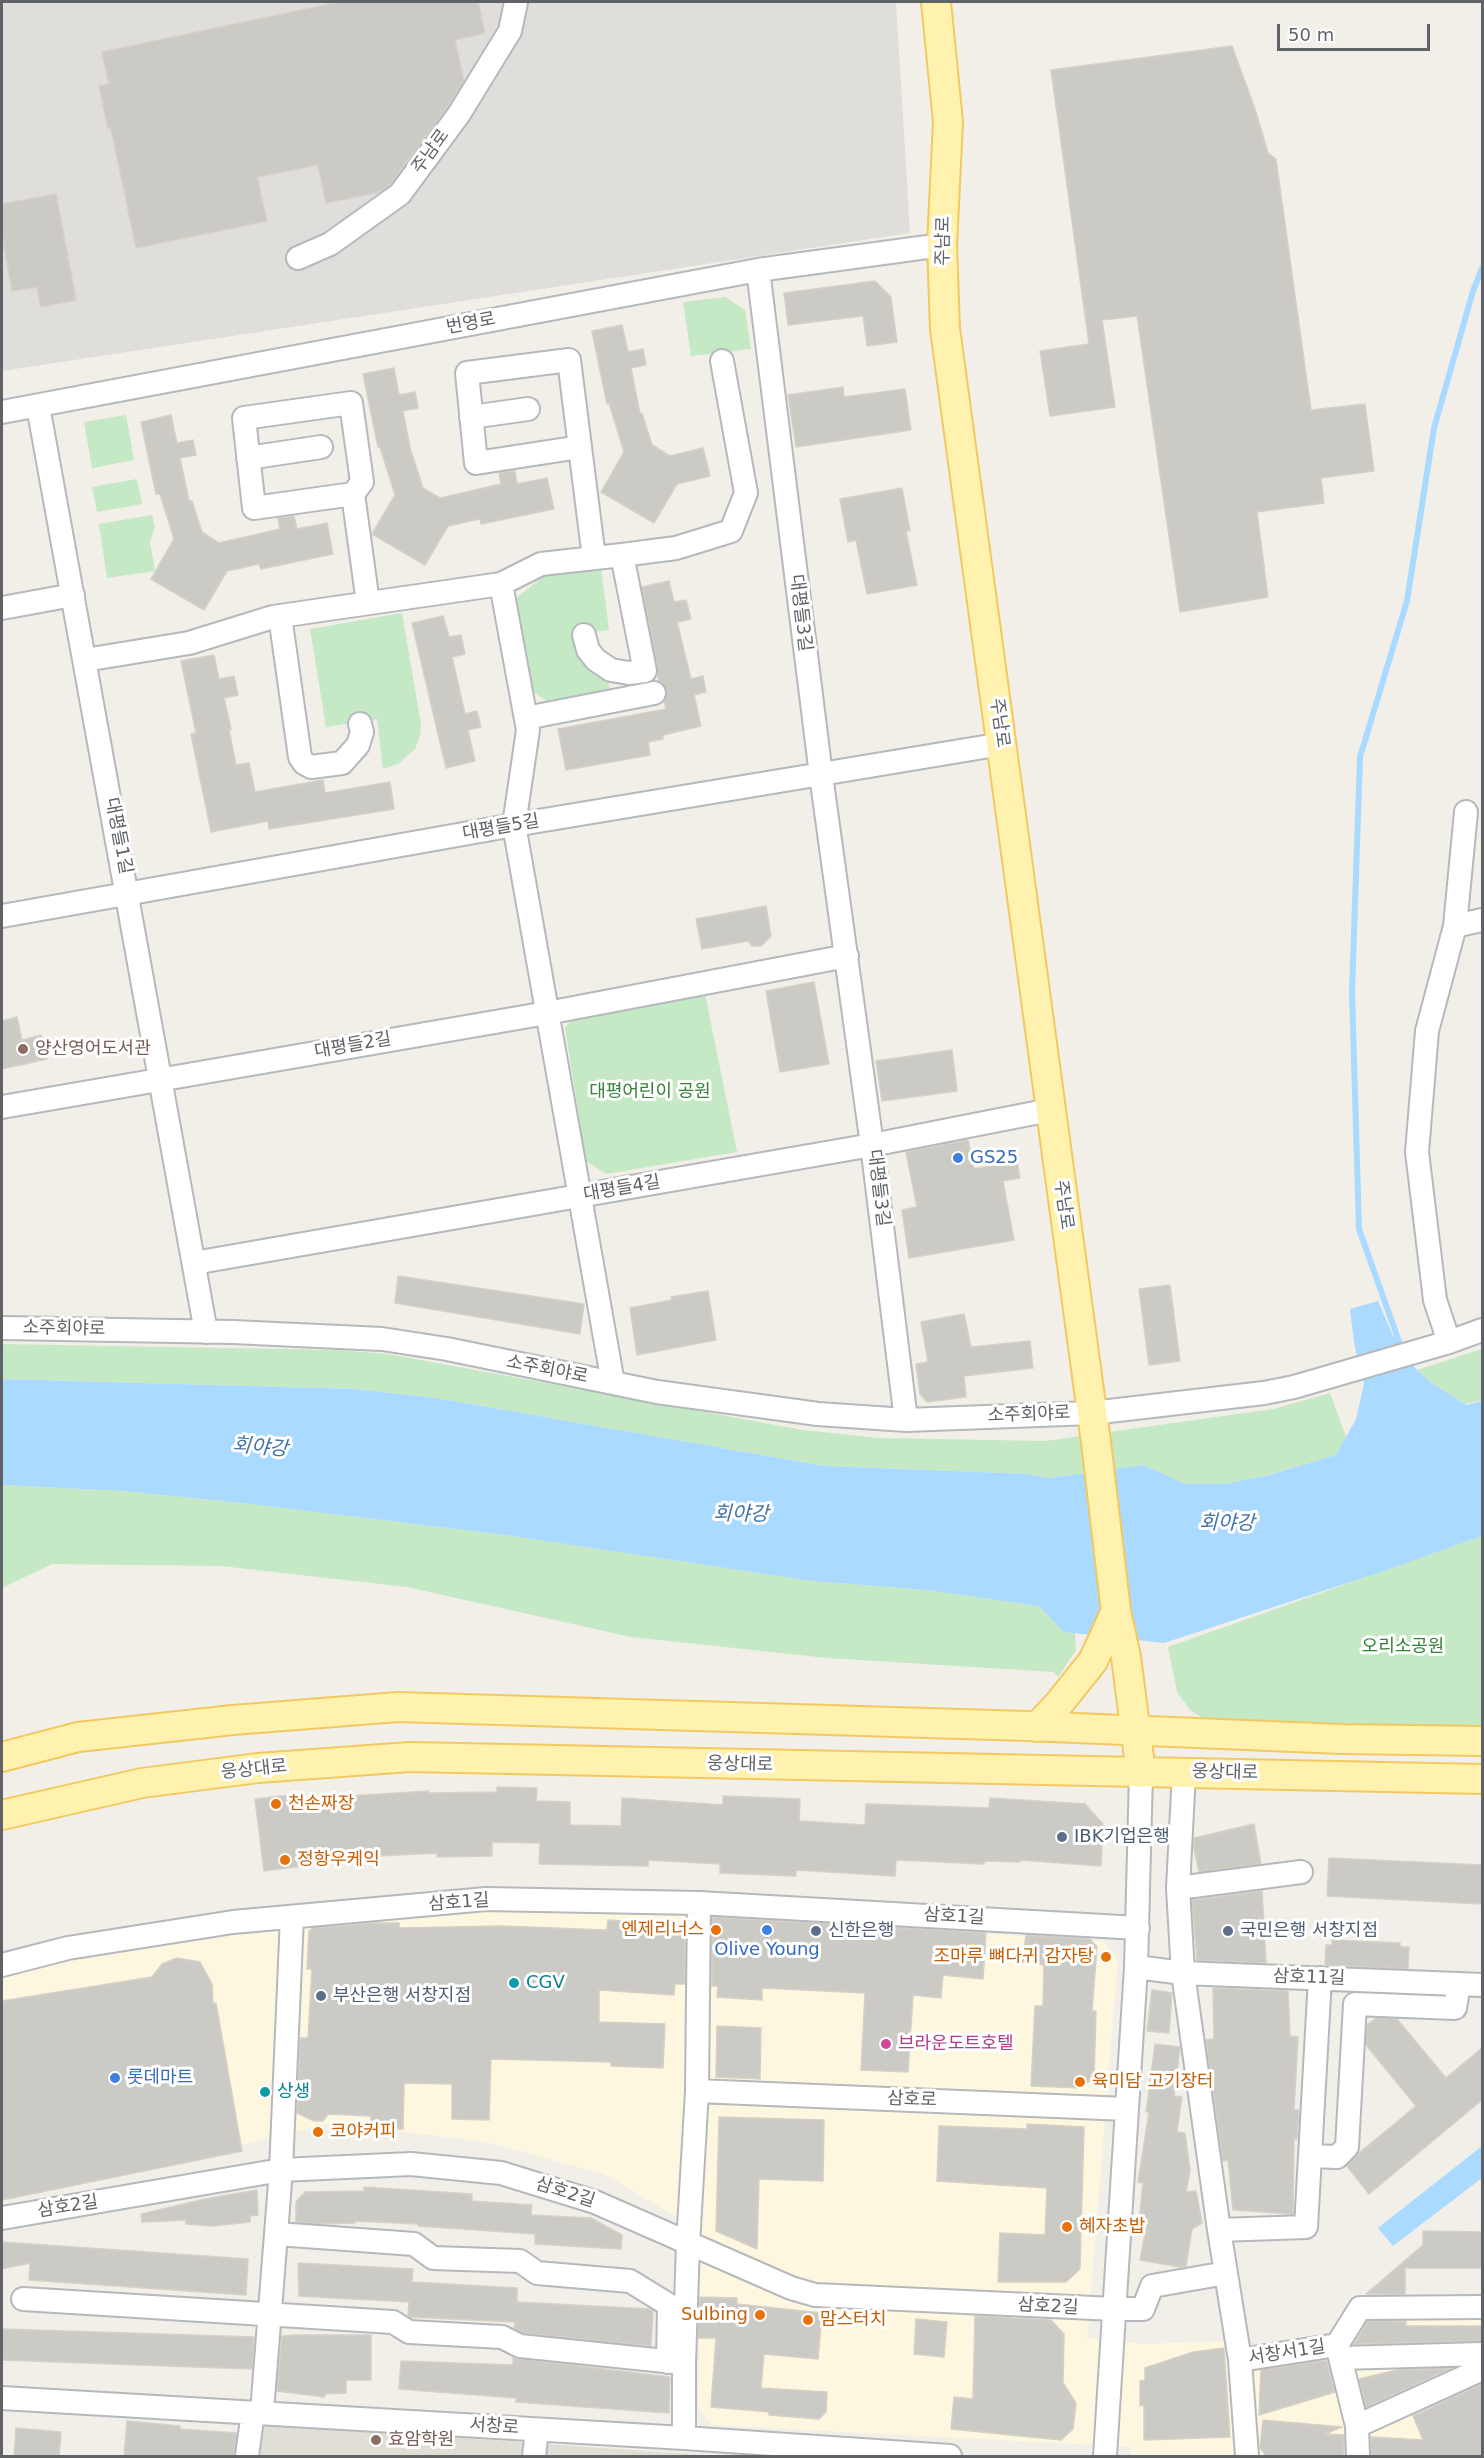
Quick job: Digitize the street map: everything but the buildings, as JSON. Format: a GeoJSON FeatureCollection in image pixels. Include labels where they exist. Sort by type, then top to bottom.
{"type":"FeatureCollection","features":[{"type":"Feature","properties":{"kind":"main road","name":"주남로"},"geometry":{"type":"LineString","coordinates":[[936,2],[948,122],[942,245],[945,329],[1096,1442],[1116,1611],[1126,1657],[1141,1773]]}},
{"type":"Feature","properties":{"kind":"main road"},"geometry":{"type":"LineString","coordinates":[[1037,1727],[1093,1661],[1116,1611]]}},
{"type":"Feature","properties":{"kind":"main road","name":"웅상대로"},"geometry":{"type":"LineString","coordinates":[[2,1757],[78,1737],[233,1720],[398,1707],[1037,1727],[1342,1740],[1482,1741]]}},
{"type":"Feature","properties":{"kind":"main road","name":"웅상대로"},"geometry":{"type":"LineString","coordinates":[[2,1815],[142,1782],[258,1768],[410,1757],[1482,1779]]}},
{"type":"Feature","properties":{"kind":"street","name":"주남로"},"geometry":{"type":"LineString","coordinates":[[298,258],[330,244],[400,194],[459,114],[510,31],[516,2]]}},
{"type":"Feature","properties":{"kind":"street","name":"번영로"},"geometry":{"type":"LineString","coordinates":[[2,412],[758,270],[942,245]]}},
{"type":"Feature","properties":{"kind":"street","name":"대평들3길"},"geometry":{"type":"LineString","coordinates":[[758,270],[820,775],[847,956],[906,1420]]}},
{"type":"Feature","properties":{"kind":"street"},"geometry":{"type":"LineString","coordinates":[[580,447],[476,462],[467,373],[569,360],[580,447],[594,558]]}},
{"type":"Feature","properties":{"kind":"street"},"geometry":{"type":"LineString","coordinates":[[85,660],[189,643],[280,616],[501,584],[541,564],[676,548],[731,531],[746,493],[722,362]]}},
{"type":"Feature","properties":{"kind":"street"},"geometry":{"type":"LineString","coordinates":[[351,403],[362,482],[352,494],[254,508],[244,418],[351,403]]}},
{"type":"Feature","properties":{"kind":"street","name":"대평들1길"},"geometry":{"type":"LineString","coordinates":[[38,406],[206,1332]]}},
{"type":"Feature","properties":{"kind":"street"},"geometry":{"type":"LineString","coordinates":[[471,417],[528,409]]}},
{"type":"Feature","properties":{"kind":"street"},"geometry":{"type":"LineString","coordinates":[[248,458],[321,447]]}},
{"type":"Feature","properties":{"kind":"street"},"geometry":{"type":"LineString","coordinates":[[352,494],[368,603]]}},
{"type":"Feature","properties":{"kind":"street"},"geometry":{"type":"LineString","coordinates":[[584,635],[588,650],[596,660],[611,670],[629,674],[645,671],[622,555]]}},
{"type":"Feature","properties":{"kind":"street"},"geometry":{"type":"LineString","coordinates":[[501,584],[528,730],[514,825],[613,1383]]}},
{"type":"Feature","properties":{"kind":"street"},"geometry":{"type":"LineString","coordinates":[[2,608],[73,595]]}},
{"type":"Feature","properties":{"kind":"street"},"geometry":{"type":"LineString","coordinates":[[280,616],[300,757],[304,763],[311,766],[342,763],[358,745],[362,732],[360,724]]}},
{"type":"Feature","properties":{"kind":"street"},"geometry":{"type":"LineString","coordinates":[[526,718],[654,693]]}},
{"type":"Feature","properties":{"kind":"street","name":"대평들5길"},"geometry":{"type":"LineString","coordinates":[[2,916],[514,825],[1002,744]]}},
{"type":"Feature","properties":{"kind":"street"},"geometry":{"type":"LineString","coordinates":[[1444,1343],[1436,1300],[1417,1152],[1427,1031],[1455,926],[1466,812]]}},
{"type":"Feature","properties":{"kind":"street"},"geometry":{"type":"LineString","coordinates":[[1455,926],[1482,920]]}},
{"type":"Feature","properties":{"kind":"street"},"geometry":{"type":"LineString","coordinates":[[547,1013],[847,956]]}},
{"type":"Feature","properties":{"kind":"street","name":"대평들2길"},"geometry":{"type":"LineString","coordinates":[[160,1078],[547,1013]]}},
{"type":"Feature","properties":{"kind":"street"},"geometry":{"type":"LineString","coordinates":[[2,1107],[160,1078]]}},
{"type":"Feature","properties":{"kind":"street","name":"대평들4길"},"geometry":{"type":"LineString","coordinates":[[194,1263],[872,1145],[1050,1110]]}},
{"type":"Feature","properties":{"kind":"street","name":"소주회야로"},"geometry":{"type":"LineString","coordinates":[[2,1328],[206,1332],[382,1339],[447,1349],[657,1392],[818,1414],[906,1420],[1092,1413],[1264,1393],[1323,1378],[1482,1330]]}},
{"type":"Feature","properties":{"kind":"street"},"geometry":{"type":"LineString","coordinates":[[1184,1772],[1178,1888],[1184,1972],[1219,2230],[1240,2360]]}},
{"type":"Feature","properties":{"kind":"street"},"geometry":{"type":"LineString","coordinates":[[1105,2457],[1136,1967],[1141,1773]]}},
{"type":"Feature","properties":{"kind":"street"},"geometry":{"type":"LineString","coordinates":[[1178,1888],[1301,1872]]}},
{"type":"Feature","properties":{"kind":"street","name":"삼호1길"},"geometry":{"type":"LineString","coordinates":[[2,1965],[68,1948],[233,1922],[486,1899],[699,1903],[1138,1928]]}},
{"type":"Feature","properties":{"kind":"street"},"geometry":{"type":"LineString","coordinates":[[676,2362],[688,2244],[697,2091],[699,1903]]}},
{"type":"Feature","properties":{"kind":"street"},"geometry":{"type":"LineString","coordinates":[[247,2457],[257,2412],[270,2313],[277,2234],[282,2170],[292,1917]]}},
{"type":"Feature","properties":{"kind":"street","name":"삼호11길"},"geometry":{"type":"LineString","coordinates":[[1136,1967],[1184,1972],[1482,1985]]}},
{"type":"Feature","properties":{"kind":"street"},"geometry":{"type":"LineString","coordinates":[[1219,2230],[1306,2227],[1320,1978]]}},
{"type":"Feature","properties":{"kind":"street"},"geometry":{"type":"LineString","coordinates":[[1310,2156],[1337,2157],[1347,2147],[1355,2004],[1455,2008],[1459,1984]]}},
{"type":"Feature","properties":{"kind":"street","name":"삼호로"},"geometry":{"type":"LineString","coordinates":[[697,2091],[1127,2109]]}},
{"type":"Feature","properties":{"kind":"street","name":"삼호2길"},"geometry":{"type":"LineString","coordinates":[[2,2218],[282,2170],[411,2164],[501,2173],[595,2202],[791,2288],[815,2295],[1143,2309],[1152,2286],[1226,2273]]}},
{"type":"Feature","properties":{"kind":"street"},"geometry":{"type":"LineString","coordinates":[[277,2234],[414,2244],[433,2258],[520,2261],[537,2273],[630,2281],[669,2304],[684,2438]]}},
{"type":"Feature","properties":{"kind":"street"},"geometry":{"type":"LineString","coordinates":[[23,2299],[393,2322],[409,2332],[502,2337],[520,2346],[676,2362]]}},
{"type":"Feature","properties":{"kind":"street","name":"서창서1길"},"geometry":{"type":"LineString","coordinates":[[1339,2351],[1360,2308],[1482,2307]]}},
{"type":"Feature","properties":{"kind":"street"},"geometry":{"type":"LineString","coordinates":[[1339,2351],[1357,2426],[1358,2457]]}},
{"type":"Feature","properties":{"kind":"street","name":"서창서1길"},"geometry":{"type":"LineString","coordinates":[[1247,2457],[1240,2360],[1339,2351],[1482,2354]]}},
{"type":"Feature","properties":{"kind":"street"},"geometry":{"type":"LineString","coordinates":[[1357,2426],[1482,2369]]}},
{"type":"Feature","properties":{"kind":"street","name":"서창로"},"geometry":{"type":"LineString","coordinates":[[2,2398],[684,2438],[950,2457]]}},
{"type":"Feature","properties":{"kind":"street"},"geometry":{"type":"LineString","coordinates":[[534,2457],[537,2430]]}},
{"type":"Feature","properties":{"kind":"shaded area"},"geometry":{"type":"Polygon","coordinates":[[[2,2],[896,2],[910,233],[2,371],[2,2]]]}},
{"type":"Feature","properties":{"kind":"shaded area"},"geometry":{"type":"Polygon","coordinates":[[[487,1909],[705,1913],[1104,1942],[1118,1961],[1087,2338],[1145,2344],[1228,2341],[1259,2355],[1324,2355],[1363,2315],[1482,2318],[1482,2456],[1131,2456],[1131,2447],[713,2425],[698,2407],[701,2231],[604,2174],[486,2142],[332,2123],[251,2143],[2,2189],[2,1977],[71,1960],[238,1931],[487,1909]]]}},
{"type":"Feature","properties":{"kind":"shaded area","name":"효암학원"},"geometry":{"type":"Polygon","coordinates":[[[262,2424],[717,2456],[260,2456],[262,2424]]]}},
{"type":"Feature","properties":{"kind":"green space"},"geometry":{"type":"Polygon","coordinates":[[[725,297],[745,310],[751,349],[691,356],[683,302],[725,297]]]}},
{"type":"Feature","properties":{"kind":"green space"},"geometry":{"type":"Polygon","coordinates":[[[126,415],[134,460],[92,468],[84,422],[126,415]]]}},
{"type":"Feature","properties":{"kind":"green space"},"geometry":{"type":"Polygon","coordinates":[[[137,479],[142,504],[97,512],[92,487],[137,479]]]}},
{"type":"Feature","properties":{"kind":"green space"},"geometry":{"type":"Polygon","coordinates":[[[152,515],[155,527],[150,542],[155,571],[107,578],[99,524],[152,515]]]}},
{"type":"Feature","properties":{"kind":"green space"},"geometry":{"type":"Polygon","coordinates":[[[601,568],[609,630],[574,634],[577,654],[593,673],[607,679],[610,690],[550,703],[533,692],[516,598],[544,576],[601,568]]]}},
{"type":"Feature","properties":{"kind":"green space"},"geometry":{"type":"Polygon","coordinates":[[[402,613],[421,724],[420,735],[415,749],[398,764],[383,769],[377,719],[326,727],[310,629],[402,613]]]}},
{"type":"Feature","properties":{"kind":"green space","name":"대평어린이 공원"},"geometry":{"type":"Polygon","coordinates":[[[704,989],[737,1152],[606,1174],[586,1161],[565,1028],[576,1014],[704,989]]]}},
{"type":"Feature","properties":{"kind":"green space"},"geometry":{"type":"Polygon","coordinates":[[[2,1344],[338,1350],[388,1354],[803,1430],[878,1438],[1045,1441],[1273,1409],[1330,1393],[1346,1437],[1336,1455],[1268,1475],[1224,1484],[1185,1484],[1144,1465],[1049,1478],[1028,1474],[825,1466],[436,1398],[353,1389],[2,1379],[2,1344]]]}},
{"type":"Feature","properties":{"kind":"green space"},"geometry":{"type":"Polygon","coordinates":[[[1482,1349],[1482,1400],[1465,1404],[1429,1381],[1417,1370],[1482,1349]]]}},
{"type":"Feature","properties":{"kind":"green space"},"geometry":{"type":"Polygon","coordinates":[[[2,1485],[122,1491],[242,1503],[505,1535],[812,1581],[926,1590],[1039,1606],[1064,1632],[1075,1633],[1076,1650],[1058,1677],[1054,1672],[828,1658],[631,1637],[407,1587],[221,1566],[52,1564],[2,1588],[2,1485]]]}},
{"type":"Feature","properties":{"kind":"green space","name":"오리소공원"},"geometry":{"type":"Polygon","coordinates":[[[1482,1536],[1482,1728],[1204,1719],[1190,1710],[1177,1692],[1168,1647],[1482,1536]]]}},
{"type":"Feature","properties":{"kind":"water","name":"회야강"},"geometry":{"type":"Polygon","coordinates":[[[1378,1301],[1393,1336],[1412,1365],[1429,1381],[1466,1405],[1482,1401],[1482,1536],[1378,1573],[1164,1643],[1064,1632],[1039,1606],[926,1590],[812,1581],[505,1535],[242,1503],[122,1491],[2,1485],[2,1379],[353,1389],[436,1398],[825,1466],[1028,1474],[1049,1478],[1144,1465],[1185,1484],[1224,1484],[1269,1475],[1336,1455],[1356,1419],[1364,1384],[1354,1343],[1350,1309],[1378,1301]]]}},
{"type":"Feature","properties":{"kind":"water"},"geometry":{"type":"Polygon","coordinates":[[[1482,2146],[1482,2178],[1393,2246],[1378,2228],[1482,2146]]]}},
{"type":"Feature","properties":{"kind":"waterway"},"geometry":{"type":"LineString","coordinates":[[1402,1350],[1359,1229],[1352,992],[1360,757],[1407,601],[1434,428],[1473,291],[1482,268]]}},
{"type":"Feature","properties":{"kind":"place","name":"양산영어도서관"},"geometry":{"type":"Point","coordinates":[23,1049]}},
{"type":"Feature","properties":{"kind":"place","name":"GS25"},"geometry":{"type":"Point","coordinates":[958,1158]}},
{"type":"Feature","properties":{"kind":"place","name":"천손짜장"},"geometry":{"type":"Point","coordinates":[276,1804]}},
{"type":"Feature","properties":{"kind":"place","name":"IBK기업은행"},"geometry":{"type":"Point","coordinates":[1062,1837]}},
{"type":"Feature","properties":{"kind":"place","name":"정항우케익"},"geometry":{"type":"Point","coordinates":[285,1860]}},
{"type":"Feature","properties":{"kind":"place","name":"엔제리너스"},"geometry":{"type":"Point","coordinates":[716,1930]}},
{"type":"Feature","properties":{"kind":"place","name":"Olive Young"},"geometry":{"type":"Point","coordinates":[767,1930]}},
{"type":"Feature","properties":{"kind":"place","name":"신한은행"},"geometry":{"type":"Point","coordinates":[816,1931]}},
{"type":"Feature","properties":{"kind":"place","name":"국민은행 서창지점"},"geometry":{"type":"Point","coordinates":[1228,1931]}},
{"type":"Feature","properties":{"kind":"place","name":"조마루 뼈다귀 감자탕"},"geometry":{"type":"Point","coordinates":[1106,1957]}},
{"type":"Feature","properties":{"kind":"place","name":"CGV"},"geometry":{"type":"Point","coordinates":[514,1983]}},
{"type":"Feature","properties":{"kind":"place","name":"부산은행 서창지점"},"geometry":{"type":"Point","coordinates":[321,1996]}},
{"type":"Feature","properties":{"kind":"place","name":"브라운도트호텔"},"geometry":{"type":"Point","coordinates":[886,2044]}},
{"type":"Feature","properties":{"kind":"place","name":"롯데마트"},"geometry":{"type":"Point","coordinates":[115,2078]}},
{"type":"Feature","properties":{"kind":"place","name":"육미담 고기장터"},"geometry":{"type":"Point","coordinates":[1080,2082]}},
{"type":"Feature","properties":{"kind":"place","name":"상생"},"geometry":{"type":"Point","coordinates":[265,2092]}},
{"type":"Feature","properties":{"kind":"place","name":"코야커피"},"geometry":{"type":"Point","coordinates":[318,2132]}},
{"type":"Feature","properties":{"kind":"place","name":"혜자초밥"},"geometry":{"type":"Point","coordinates":[1067,2227]}},
{"type":"Feature","properties":{"kind":"place","name":"Sulbing"},"geometry":{"type":"Point","coordinates":[760,2315]}},
{"type":"Feature","properties":{"kind":"place","name":"맘스터치"},"geometry":{"type":"Point","coordinates":[808,2320]}},
{"type":"Feature","properties":{"kind":"place","name":"효암학원"},"geometry":{"type":"Point","coordinates":[376,2440]}}]}
